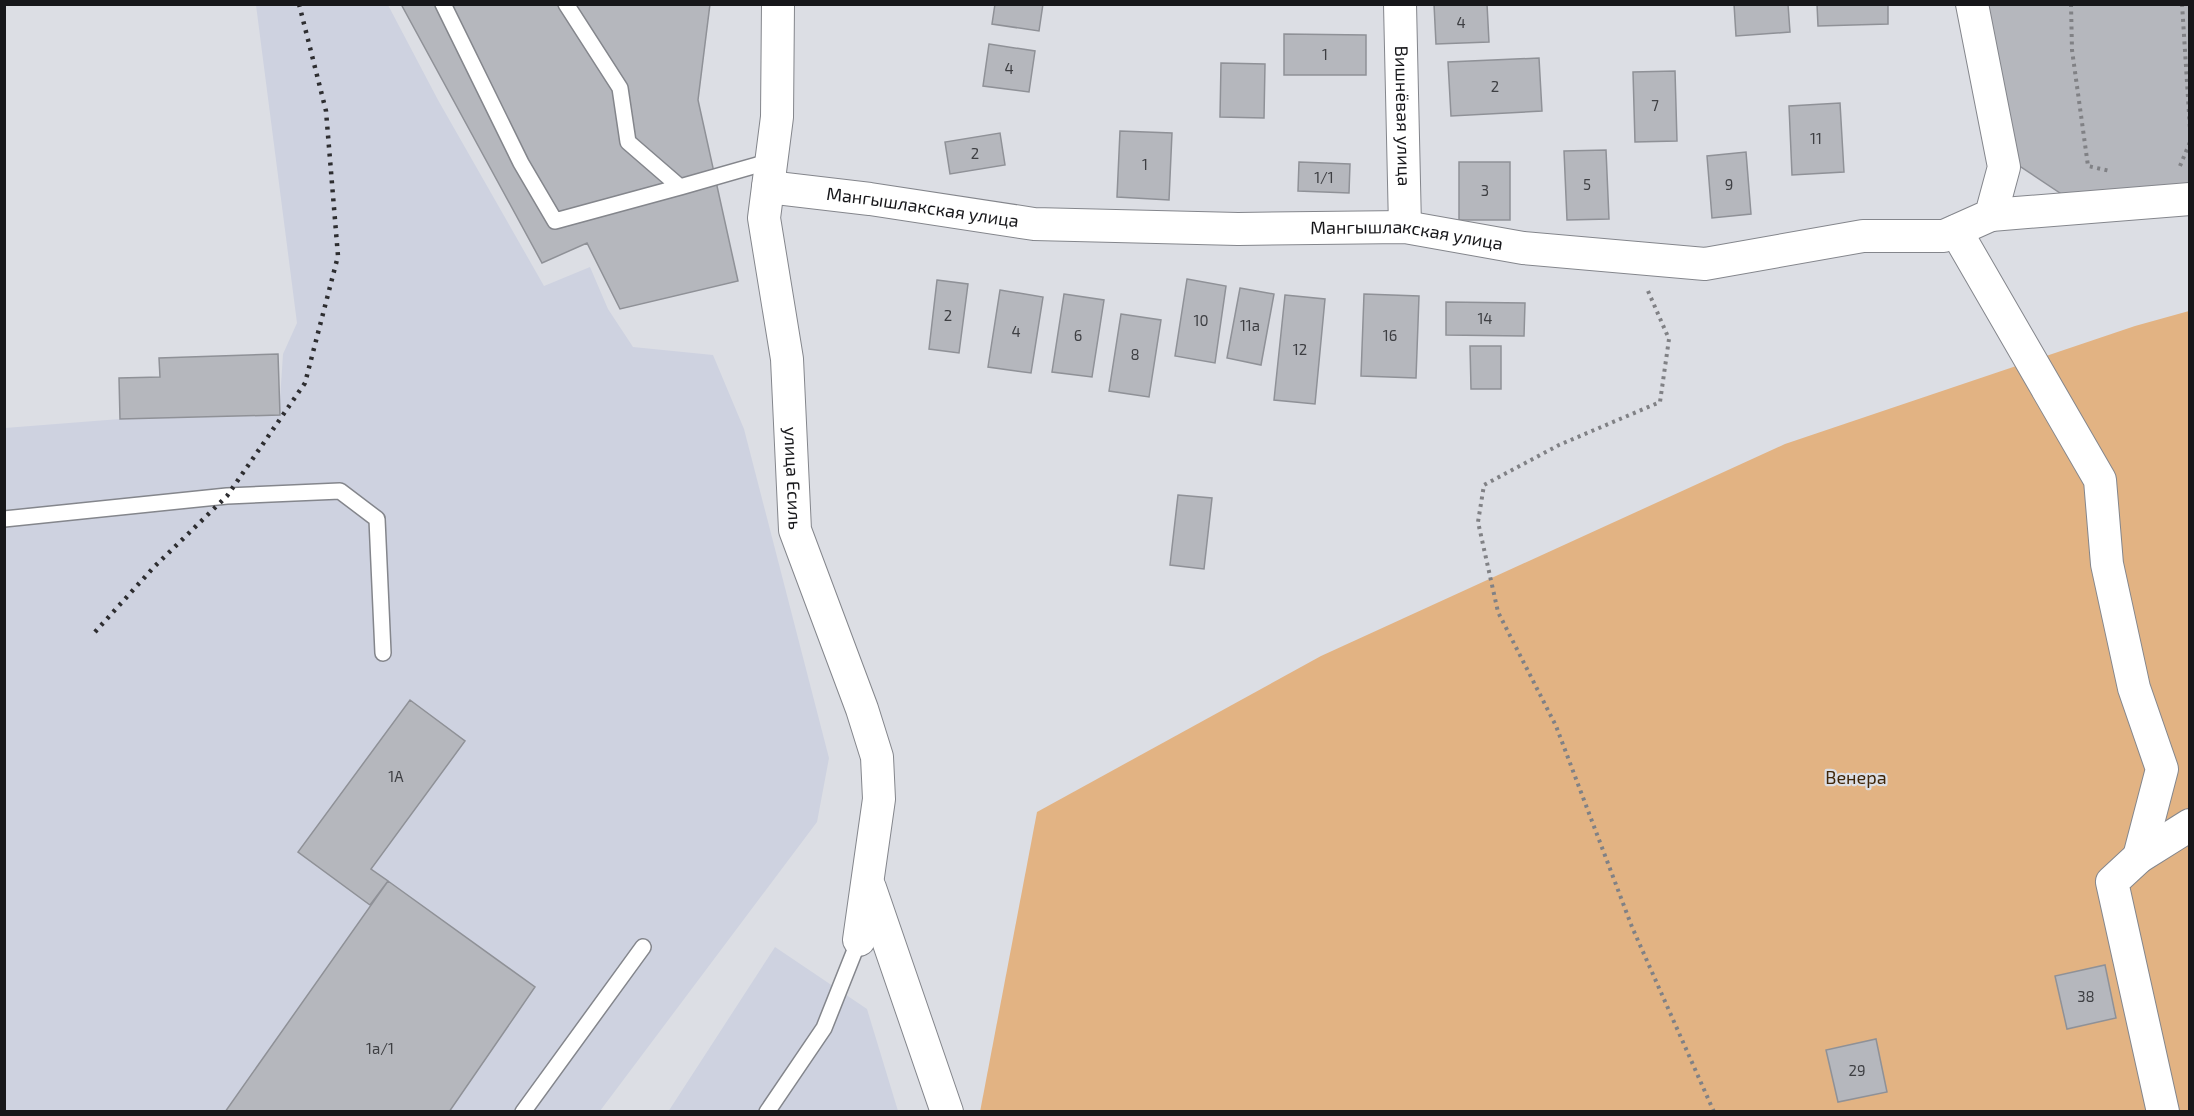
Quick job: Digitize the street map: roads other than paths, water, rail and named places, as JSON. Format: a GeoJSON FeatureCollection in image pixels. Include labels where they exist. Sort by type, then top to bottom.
{"type":"FeatureCollection","features":[{"type":"Feature","properties":{"kind":"street","name":"улица Есиль"},"geometry":{"type":"LineString","coordinates":[[778,4],[777,117],[764,218],[787,358],[795,530],[862,709],[877,757],[879,799],[859,940]]}},
{"type":"Feature","properties":{"kind":"street","name":"Вишнёвая улица"},"geometry":{"type":"LineString","coordinates":[[1400,4],[1405,227]]}},
{"type":"Feature","properties":{"kind":"street"},"geometry":{"type":"LineString","coordinates":[[1972,4],[2004,167],[1991,215]]}},
{"type":"Feature","properties":{"kind":"street","name":"Мангышлакская улица"},"geometry":{"type":"LineString","coordinates":[[770,174],[870,199],[1034,224],[1238,229],[1405,227],[1523,248],[1705,264],[1863,236],[1944,236],[1991,215],[2190,199]]}},
{"type":"Feature","properties":{"kind":"street"},"geometry":{"type":"LineString","coordinates":[[1956,231],[2100,480],[2109,575],[2134,688],[2162,769],[2139,857]]}},
{"type":"Feature","properties":{"kind":"street"},"geometry":{"type":"LineString","coordinates":[[2163,1112],[2112,882],[2139,857],[2190,825]]}},
{"type":"Feature","properties":{"kind":"street"},"geometry":{"type":"LineString","coordinates":[[867,882],[947,1112]]}},
{"type":"Feature","properties":{"kind":"lane"},"geometry":{"type":"LineString","coordinates":[[443,4],[522,163],[555,221],[680,187],[770,174]]}},
{"type":"Feature","properties":{"kind":"lane"},"geometry":{"type":"LineString","coordinates":[[566,4],[620,88],[628,142],[680,187]]}},
{"type":"Feature","properties":{"kind":"lane"},"geometry":{"type":"LineString","coordinates":[[4,519],[227,496],[340,491],[377,519],[383,652]]}},
{"type":"Feature","properties":{"kind":"lane"},"geometry":{"type":"LineString","coordinates":[[767,1112],[824,1028],[859,940]]}},
{"type":"Feature","properties":{"kind":"lane"},"geometry":{"type":"LineString","coordinates":[[523,1112],[643,947]]}},
{"type":"Feature","properties":{"kind":"railway"},"geometry":{"type":"LineString","coordinates":[[95,632],[154,567],[227,496],[305,383],[338,256],[326,111],[299,4]]}},
{"type":"Feature","properties":{"kind":"park label","name":"Венера"},"geometry":{"type":"Point","coordinates":[1856,778]}}]}
